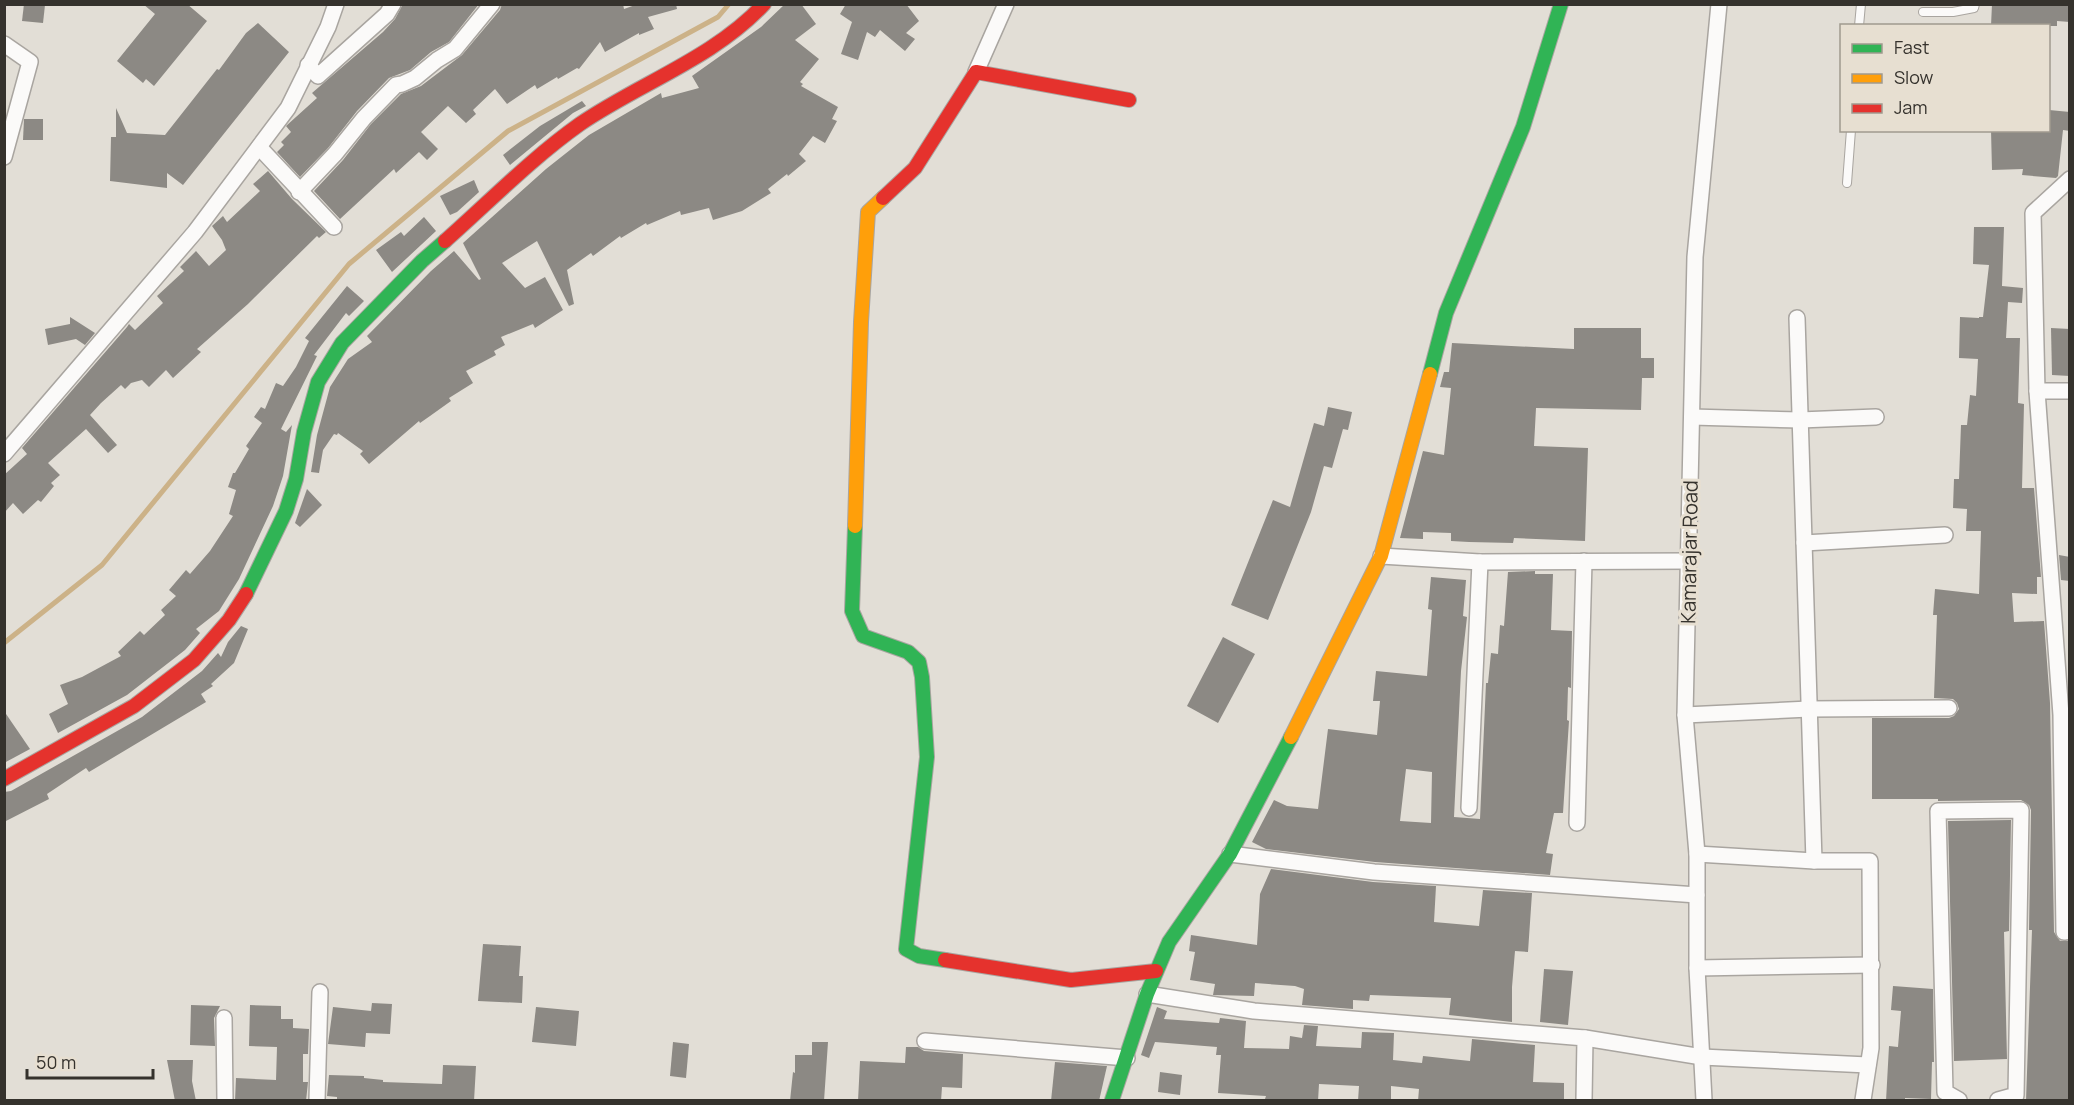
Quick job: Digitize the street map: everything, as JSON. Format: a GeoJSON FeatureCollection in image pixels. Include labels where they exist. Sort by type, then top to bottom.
{"type":"FeatureCollection","features":[{"type":"Feature","properties":{"kind":"street"},"geometry":{"type":"LineString","coordinates":[[4,454],[195,232],[288,108],[328,27],[336,4]]}},
{"type":"Feature","properties":{"kind":"street"},"geometry":{"type":"LineString","coordinates":[[308,65],[318,76],[379,22],[393,4]]}},
{"type":"Feature","properties":{"kind":"street"},"geometry":{"type":"LineString","coordinates":[[300,192],[396,84],[402,84],[415,78],[455,49],[492,4]]}},
{"type":"Feature","properties":{"kind":"street"},"geometry":{"type":"LineString","coordinates":[[4,779],[134,705],[194,660],[229,620],[251,586],[286,511],[296,479],[304,432],[318,382],[342,344],[422,261],[537,159],[581,124],[701,54],[753,16],[764,4]]}},
{"type":"Feature","properties":{"kind":"street"},"geometry":{"type":"LineString","coordinates":[[1006,4],[976,72],[915,168],[868,212],[861,322],[852,611],[863,636],[908,652],[919,662],[922,677],[927,757],[906,949],[919,956],[1071,980],[1156,971]]}},
{"type":"Feature","properties":{"kind":"street"},"geometry":{"type":"LineString","coordinates":[[1112,1101],[1147,994],[1169,942],[1230,854],[1381,556],[1446,313],[1523,127],[1561,4]]}},
{"type":"Feature","properties":{"kind":"street","name":"Kamarajar Road"},"geometry":{"type":"LineString","coordinates":[[1704,1101],[1697,968],[1697,854],[1685,715],[1695,257],[1719,4]]}},
{"type":"Feature","properties":{"kind":"street"},"geometry":{"type":"LineString","coordinates":[[4,44],[30,63],[5,155]]}},
{"type":"Feature","properties":{"kind":"street"},"geometry":{"type":"LineString","coordinates":[[976,72],[1129,100]]}},
{"type":"Feature","properties":{"kind":"street"},"geometry":{"type":"LineString","coordinates":[[259,147],[334,228]]}},
{"type":"Feature","properties":{"kind":"street"},"geometry":{"type":"LineString","coordinates":[[2070,179],[2033,213],[2037,391],[2061,715],[2064,932],[2070,931]]}},
{"type":"Feature","properties":{"kind":"street"},"geometry":{"type":"LineString","coordinates":[[1797,318],[1814,861]]}},
{"type":"Feature","properties":{"kind":"street"},"geometry":{"type":"LineString","coordinates":[[2037,391],[2070,391]]}},
{"type":"Feature","properties":{"kind":"street"},"geometry":{"type":"LineString","coordinates":[[1692,417],[1800,420],[1876,417]]}},
{"type":"Feature","properties":{"kind":"street"},"geometry":{"type":"LineString","coordinates":[[1804,543],[1945,535]]}},
{"type":"Feature","properties":{"kind":"street"},"geometry":{"type":"LineString","coordinates":[[1381,556],[1480,562],[1689,561]]}},
{"type":"Feature","properties":{"kind":"street"},"geometry":{"type":"LineString","coordinates":[[1577,823],[1584,561]]}},
{"type":"Feature","properties":{"kind":"street"},"geometry":{"type":"LineString","coordinates":[[1469,808],[1480,562]]}},
{"type":"Feature","properties":{"kind":"street"},"geometry":{"type":"LineString","coordinates":[[1685,715],[1809,709],[1949,708]]}},
{"type":"Feature","properties":{"kind":"street"},"geometry":{"type":"LineString","coordinates":[[1959,1101],[1945,1092],[1938,811],[2021,810],[2016,1095],[1998,1101]]}},
{"type":"Feature","properties":{"kind":"street"},"geometry":{"type":"LineString","coordinates":[[1230,854],[1374,872],[1697,895]]}},
{"type":"Feature","properties":{"kind":"street"},"geometry":{"type":"LineString","coordinates":[[1697,854],[1814,861],[1870,861],[1871,1048],[1863,1101]]}},
{"type":"Feature","properties":{"kind":"street"},"geometry":{"type":"LineString","coordinates":[[1697,968],[1872,965]]}},
{"type":"Feature","properties":{"kind":"street"},"geometry":{"type":"LineString","coordinates":[[317,1101],[320,992]]}},
{"type":"Feature","properties":{"kind":"street"},"geometry":{"type":"LineString","coordinates":[[1147,994],[1254,1011],[1585,1038],[1702,1057],[1868,1065]]}},
{"type":"Feature","properties":{"kind":"street"},"geometry":{"type":"LineString","coordinates":[[224,1018],[225,1101]]}},
{"type":"Feature","properties":{"kind":"street"},"geometry":{"type":"LineString","coordinates":[[1584,1101],[1585,1038]]}},
{"type":"Feature","properties":{"kind":"street"},"geometry":{"type":"LineString","coordinates":[[925,1041],[1127,1058]]}},
{"type":"Feature","properties":{"kind":"lane"},"geometry":{"type":"LineString","coordinates":[[1859,24],[1861,4]]}},
{"type":"Feature","properties":{"kind":"lane"},"geometry":{"type":"LineString","coordinates":[[1923,12],[1953,12],[1974,8],[1975,4]]}},
{"type":"Feature","properties":{"kind":"lane"},"geometry":{"type":"LineString","coordinates":[[1847,183],[1851,132]]}},
{"type":"Feature","properties":{"kind":"building"},"geometry":{"type":"Polygon","coordinates":[[[24,4],[45,5],[43,23],[22,21],[24,4]]]}},
{"type":"Feature","properties":{"kind":"building"},"geometry":{"type":"Polygon","coordinates":[[[143,4],[187,4],[207,21],[154,86],[146,79],[143,83],[117,61],[155,14],[143,4]]]}},
{"type":"Feature","properties":{"kind":"building"},"geometry":{"type":"Polygon","coordinates":[[[403,4],[479,4],[449,42],[431,52],[410,70],[389,78],[300,177],[277,152],[284,145],[281,142],[291,132],[286,126],[317,98],[312,93],[383,32],[395,19],[403,4]]]}},
{"type":"Feature","properties":{"kind":"building"},"geometry":{"type":"Polygon","coordinates":[[[502,4],[623,4],[624,9],[638,4],[676,4],[677,9],[648,17],[654,29],[639,35],[639,33],[605,52],[600,42],[579,69],[558,79],[557,77],[537,89],[535,85],[507,104],[495,89],[473,110],[476,114],[466,123],[448,106],[421,132],[438,149],[427,160],[419,152],[396,173],[394,169],[340,219],[314,191],[343,160],[371,124],[401,94],[421,86],[462,55],[500,10],[502,4]]]}},
{"type":"Feature","properties":{"kind":"building"},"geometry":{"type":"Polygon","coordinates":[[[785,4],[801,4],[816,24],[795,40],[819,59],[800,82],[803,84],[801,86],[838,107],[832,119],[837,121],[825,143],[813,136],[799,154],[806,161],[768,189],[771,193],[742,211],[713,220],[709,208],[681,215],[680,211],[647,225],[646,223],[621,238],[620,236],[593,256],[591,253],[567,270],[574,304],[569,306],[537,241],[502,263],[525,288],[545,277],[563,310],[535,328],[533,324],[501,337],[505,345],[494,351],[496,355],[466,371],[473,383],[449,398],[451,401],[430,416],[420,423],[419,421],[369,464],[360,454],[363,451],[338,433],[334,434],[323,450],[319,473],[311,472],[317,435],[330,387],[348,359],[372,342],[367,336],[431,271],[454,251],[479,280],[481,279],[463,243],[546,169],[589,135],[661,93],[662,98],[699,88],[692,76],[761,27],[785,4]]]}},
{"type":"Feature","properties":{"kind":"building"},"geometry":{"type":"Polygon","coordinates":[[[846,4],[906,4],[919,21],[906,33],[915,39],[905,51],[880,30],[875,37],[867,32],[858,60],[841,54],[852,22],[840,14],[846,4]]]}},
{"type":"Feature","properties":{"kind":"building"},"geometry":{"type":"Polygon","coordinates":[[[1992,4],[2070,4],[2070,22],[2057,21],[2057,26],[1991,24],[1992,4]]]}},
{"type":"Feature","properties":{"kind":"building"},"geometry":{"type":"Polygon","coordinates":[[[258,23],[289,52],[183,185],[167,173],[167,188],[110,181],[111,137],[116,137],[116,108],[127,133],[165,135],[217,69],[219,70],[246,33],[258,23]]]}},
{"type":"Feature","properties":{"kind":"building"},"geometry":{"type":"Polygon","coordinates":[[[582,101],[586,106],[573,113],[510,165],[503,155],[540,126],[582,101]]]}},
{"type":"Feature","properties":{"kind":"building"},"geometry":{"type":"Polygon","coordinates":[[[2050,110],[2070,112],[2070,131],[2063,130],[2056,178],[2022,175],[2023,169],[1992,170],[1991,132],[2050,132],[2050,110]]]}},
{"type":"Feature","properties":{"kind":"building"},"geometry":{"type":"Polygon","coordinates":[[[24,119],[43,119],[43,140],[23,140],[24,119]]]}},
{"type":"Feature","properties":{"kind":"building"},"geometry":{"type":"Polygon","coordinates":[[[268,171],[292,199],[326,232],[319,238],[317,236],[248,304],[197,349],[201,352],[173,378],[166,370],[149,387],[142,380],[131,383],[125,389],[121,385],[101,403],[90,415],[117,445],[108,453],[86,429],[48,463],[60,475],[51,483],[54,486],[41,502],[38,500],[23,514],[13,503],[4,513],[4,475],[27,454],[22,448],[129,324],[135,330],[163,303],[157,296],[184,271],[180,267],[196,251],[209,266],[226,250],[212,226],[223,216],[227,222],[260,191],[253,184],[268,171]]]}},
{"type":"Feature","properties":{"kind":"building"},"geometry":{"type":"Polygon","coordinates":[[[474,180],[479,192],[457,212],[450,215],[440,196],[474,180]]]}},
{"type":"Feature","properties":{"kind":"building"},"geometry":{"type":"Polygon","coordinates":[[[424,217],[436,231],[392,272],[376,250],[401,232],[404,236],[424,217]]]}},
{"type":"Feature","properties":{"kind":"building"},"geometry":{"type":"Polygon","coordinates":[[[1974,227],[2004,227],[2002,286],[2023,288],[2022,303],[2008,302],[2006,338],[2020,338],[2018,403],[2024,404],[2022,488],[2034,488],[2041,577],[2037,577],[2037,594],[2012,593],[2014,622],[2044,621],[2050,703],[2054,932],[2060,941],[2070,941],[2070,1101],[2026,1101],[2032,930],[2029,930],[2031,810],[2029,805],[2021,800],[1872,799],[1872,718],[1949,718],[1954,716],[1959,709],[1953,699],[1934,698],[1937,615],[1933,615],[1935,589],[1979,594],[1981,531],[1966,531],[1967,509],[1953,508],[1954,479],[1959,479],[1961,425],[1967,425],[1970,395],[1976,396],[1978,359],[1959,358],[1960,317],[1983,317],[1989,265],[1973,264],[1974,227]]]}},
{"type":"Feature","properties":{"kind":"building"},"geometry":{"type":"Polygon","coordinates":[[[347,286],[364,301],[349,316],[346,313],[314,355],[317,356],[281,429],[286,432],[292,425],[283,476],[273,506],[239,579],[219,611],[196,629],[200,633],[185,650],[127,695],[58,733],[49,714],[68,704],[60,685],[82,677],[121,656],[118,652],[140,631],[144,635],[165,615],[161,610],[176,596],[169,590],[186,570],[190,574],[210,551],[233,516],[229,514],[236,490],[228,487],[233,473],[249,449],[246,446],[262,423],[254,417],[261,407],[265,409],[276,383],[283,386],[309,341],[305,338],[347,286]]]}},
{"type":"Feature","properties":{"kind":"building"},"geometry":{"type":"Polygon","coordinates":[[[70,317],[95,333],[85,345],[76,339],[48,345],[45,329],[70,324],[70,317]]]}},
{"type":"Feature","properties":{"kind":"building"},"geometry":{"type":"Polygon","coordinates":[[[1574,328],[1641,328],[1641,358],[1654,358],[1654,378],[1642,378],[1641,410],[1536,408],[1534,446],[1588,448],[1585,541],[1514,538],[1513,543],[1451,541],[1451,533],[1423,532],[1423,539],[1400,538],[1423,451],[1444,455],[1451,388],[1440,387],[1444,372],[1449,372],[1452,343],[1574,349],[1574,328]]]}},
{"type":"Feature","properties":{"kind":"building"},"geometry":{"type":"Polygon","coordinates":[[[2051,328],[2070,329],[2070,376],[2052,375],[2051,328]]]}},
{"type":"Feature","properties":{"kind":"building"},"geometry":{"type":"Polygon","coordinates":[[[1328,407],[1352,412],[1348,430],[1343,429],[1332,468],[1324,466],[1311,512],[1268,620],[1231,605],[1273,500],[1290,507],[1314,423],[1324,426],[1328,407]]]}},
{"type":"Feature","properties":{"kind":"building"},"geometry":{"type":"Polygon","coordinates":[[[307,489],[322,505],[300,527],[295,523],[307,489]]]}},
{"type":"Feature","properties":{"kind":"building"},"geometry":{"type":"Polygon","coordinates":[[[2059,555],[2070,557],[2070,581],[2061,580],[2059,555]]]}},
{"type":"Feature","properties":{"kind":"building"},"geometry":{"type":"Polygon","coordinates":[[[1535,571],[1535,574],[1553,574],[1551,630],[1572,631],[1571,688],[1568,687],[1567,720],[1569,721],[1563,813],[1554,813],[1546,853],[1553,854],[1550,875],[1375,862],[1266,849],[1252,842],[1274,800],[1287,806],[1318,809],[1328,729],[1377,735],[1380,701],[1373,701],[1376,671],[1427,676],[1432,610],[1428,609],[1431,577],[1466,580],[1463,616],[1467,617],[1461,671],[1454,817],[1480,819],[1486,683],[1488,683],[1491,653],[1498,654],[1500,625],[1504,626],[1508,572],[1535,571]],[[1406,769],[1400,821],[1431,823],[1432,772],[1406,769]]]}},
{"type":"Feature","properties":{"kind":"building"},"geometry":{"type":"Polygon","coordinates":[[[241,626],[248,629],[234,663],[211,684],[213,686],[201,694],[206,702],[89,772],[86,768],[47,794],[49,799],[4,822],[4,792],[11,791],[142,717],[202,671],[218,653],[221,657],[228,642],[241,626]]]}},
{"type":"Feature","properties":{"kind":"building"},"geometry":{"type":"Polygon","coordinates":[[[1223,637],[1255,654],[1218,723],[1187,706],[1223,637]]]}},
{"type":"Feature","properties":{"kind":"building"},"geometry":{"type":"Polygon","coordinates":[[[4,711],[30,749],[4,763],[4,711]]]}},
{"type":"Feature","properties":{"kind":"building"},"geometry":{"type":"Polygon","coordinates":[[[2011,820],[2009,931],[2004,932],[2007,1059],[1954,1061],[1948,821],[2011,820]]]}},
{"type":"Feature","properties":{"kind":"building"},"geometry":{"type":"Polygon","coordinates":[[[1271,869],[1373,882],[1436,886],[1434,922],[1479,926],[1483,890],[1532,893],[1528,952],[1515,951],[1512,1022],[1449,1015],[1451,998],[1370,995],[1369,1001],[1353,1000],[1353,1009],[1302,1005],[1304,989],[1295,986],[1255,983],[1254,996],[1213,995],[1215,984],[1190,980],[1195,952],[1189,951],[1191,935],[1257,945],[1260,894],[1271,869]]]}},
{"type":"Feature","properties":{"kind":"building"},"geometry":{"type":"Polygon","coordinates":[[[483,944],[521,946],[519,976],[523,976],[522,1003],[478,1001],[483,944]]]}},
{"type":"Feature","properties":{"kind":"building"},"geometry":{"type":"Polygon","coordinates":[[[1544,969],[1573,971],[1568,1025],[1540,1022],[1544,969]]]}},
{"type":"Feature","properties":{"kind":"building"},"geometry":{"type":"Polygon","coordinates":[[[1893,986],[1933,989],[1934,1062],[1932,1062],[1931,1099],[1905,1098],[1905,1101],[1886,1101],[1889,1046],[1898,1047],[1901,1011],[1891,1010],[1893,986]]]}},
{"type":"Feature","properties":{"kind":"building"},"geometry":{"type":"Polygon","coordinates":[[[372,1003],[392,1004],[390,1034],[366,1033],[365,1047],[328,1044],[333,1007],[371,1011],[372,1003]]]}},
{"type":"Feature","properties":{"kind":"building"},"geometry":{"type":"Polygon","coordinates":[[[191,1005],[220,1006],[214,1018],[215,1046],[190,1045],[191,1005]]]}},
{"type":"Feature","properties":{"kind":"building"},"geometry":{"type":"Polygon","coordinates":[[[250,1005],[281,1006],[281,1019],[293,1019],[293,1028],[309,1029],[308,1054],[303,1054],[303,1082],[308,1082],[306,1101],[235,1101],[236,1078],[276,1080],[277,1047],[249,1046],[250,1005]]]}},
{"type":"Feature","properties":{"kind":"building"},"geometry":{"type":"Polygon","coordinates":[[[536,1007],[579,1011],[576,1046],[532,1042],[536,1007]]]}},
{"type":"Feature","properties":{"kind":"building"},"geometry":{"type":"Polygon","coordinates":[[[1157,1007],[1167,1011],[1164,1019],[1219,1023],[1220,1018],[1246,1021],[1244,1048],[1289,1049],[1290,1036],[1302,1038],[1304,1025],[1318,1026],[1316,1046],[1361,1048],[1362,1032],[1394,1033],[1393,1060],[1422,1063],[1423,1056],[1470,1061],[1472,1039],[1535,1045],[1533,1082],[1564,1083],[1564,1101],[1418,1101],[1419,1089],[1391,1086],[1391,1101],[1358,1101],[1359,1086],[1319,1084],[1318,1101],[1274,1101],[1265,1099],[1266,1096],[1218,1093],[1221,1055],[1216,1055],[1217,1047],[1155,1042],[1149,1058],[1141,1055],[1157,1007]]]}},
{"type":"Feature","properties":{"kind":"building"},"geometry":{"type":"Polygon","coordinates":[[[673,1042],[689,1044],[686,1078],[670,1076],[673,1042]]]}},
{"type":"Feature","properties":{"kind":"building"},"geometry":{"type":"Polygon","coordinates":[[[812,1042],[828,1042],[824,1101],[790,1101],[793,1072],[795,1073],[795,1055],[812,1055],[812,1042]]]}},
{"type":"Feature","properties":{"kind":"building"},"geometry":{"type":"Polygon","coordinates":[[[906,1047],[963,1054],[962,1088],[942,1087],[941,1101],[858,1101],[860,1061],[905,1063],[906,1047]]]}},
{"type":"Feature","properties":{"kind":"building"},"geometry":{"type":"Polygon","coordinates":[[[167,1060],[193,1060],[192,1081],[196,1101],[175,1101],[167,1060]]]}},
{"type":"Feature","properties":{"kind":"building"},"geometry":{"type":"Polygon","coordinates":[[[1055,1062],[1107,1066],[1099,1101],[1051,1101],[1055,1062]]]}},
{"type":"Feature","properties":{"kind":"building"},"geometry":{"type":"Polygon","coordinates":[[[443,1065],[476,1066],[474,1101],[337,1101],[337,1097],[327,1096],[329,1075],[364,1076],[364,1078],[383,1080],[383,1082],[442,1084],[443,1065]]]}},
{"type":"Feature","properties":{"kind":"building"},"geometry":{"type":"Polygon","coordinates":[[[1160,1072],[1182,1075],[1180,1095],[1158,1092],[1160,1072]]]}},
{"type":"Feature","properties":{"kind":"waterway"},"geometry":{"type":"LineString","coordinates":[[4,643],[102,565],[349,264],[508,131],[718,17],[729,4]]}},
{"type":"Feature","properties":{"kind":"traffic: fast"},"geometry":{"type":"LineString","coordinates":[[1430,374],[1446,313],[1523,127],[1561,4]]}},
{"type":"Feature","properties":{"kind":"traffic: fast"},"geometry":{"type":"LineString","coordinates":[[246,594],[286,511],[296,479],[304,432],[318,382],[342,343],[422,261],[445,241]]}},
{"type":"Feature","properties":{"kind":"traffic: fast"},"geometry":{"type":"LineString","coordinates":[[855,526],[852,611],[863,636],[908,652],[919,662],[922,677],[927,757],[906,949],[919,956],[945,960]]}},
{"type":"Feature","properties":{"kind":"traffic: fast"},"geometry":{"type":"LineString","coordinates":[[1112,1100],[1147,994],[1169,942],[1230,854],[1291,737]]}},
{"type":"Feature","properties":{"kind":"traffic: slow"},"geometry":{"type":"LineString","coordinates":[[855,526],[861,322],[868,212],[883,198]]}},
{"type":"Feature","properties":{"kind":"traffic: slow"},"geometry":{"type":"LineString","coordinates":[[1291,737],[1381,556],[1430,374]]}},
{"type":"Feature","properties":{"kind":"traffic: jam"},"geometry":{"type":"LineString","coordinates":[[445,241],[562,137],[603,109],[723,40],[764,4]]}},
{"type":"Feature","properties":{"kind":"traffic: jam"},"geometry":{"type":"LineString","coordinates":[[883,198],[915,168],[976,72],[1129,100]]}},
{"type":"Feature","properties":{"kind":"traffic: jam"},"geometry":{"type":"LineString","coordinates":[[4,779],[134,706],[194,660],[229,620],[246,594]]}},
{"type":"Feature","properties":{"kind":"traffic: jam"},"geometry":{"type":"LineString","coordinates":[[945,960],[1071,980],[1156,971]]}}]}
